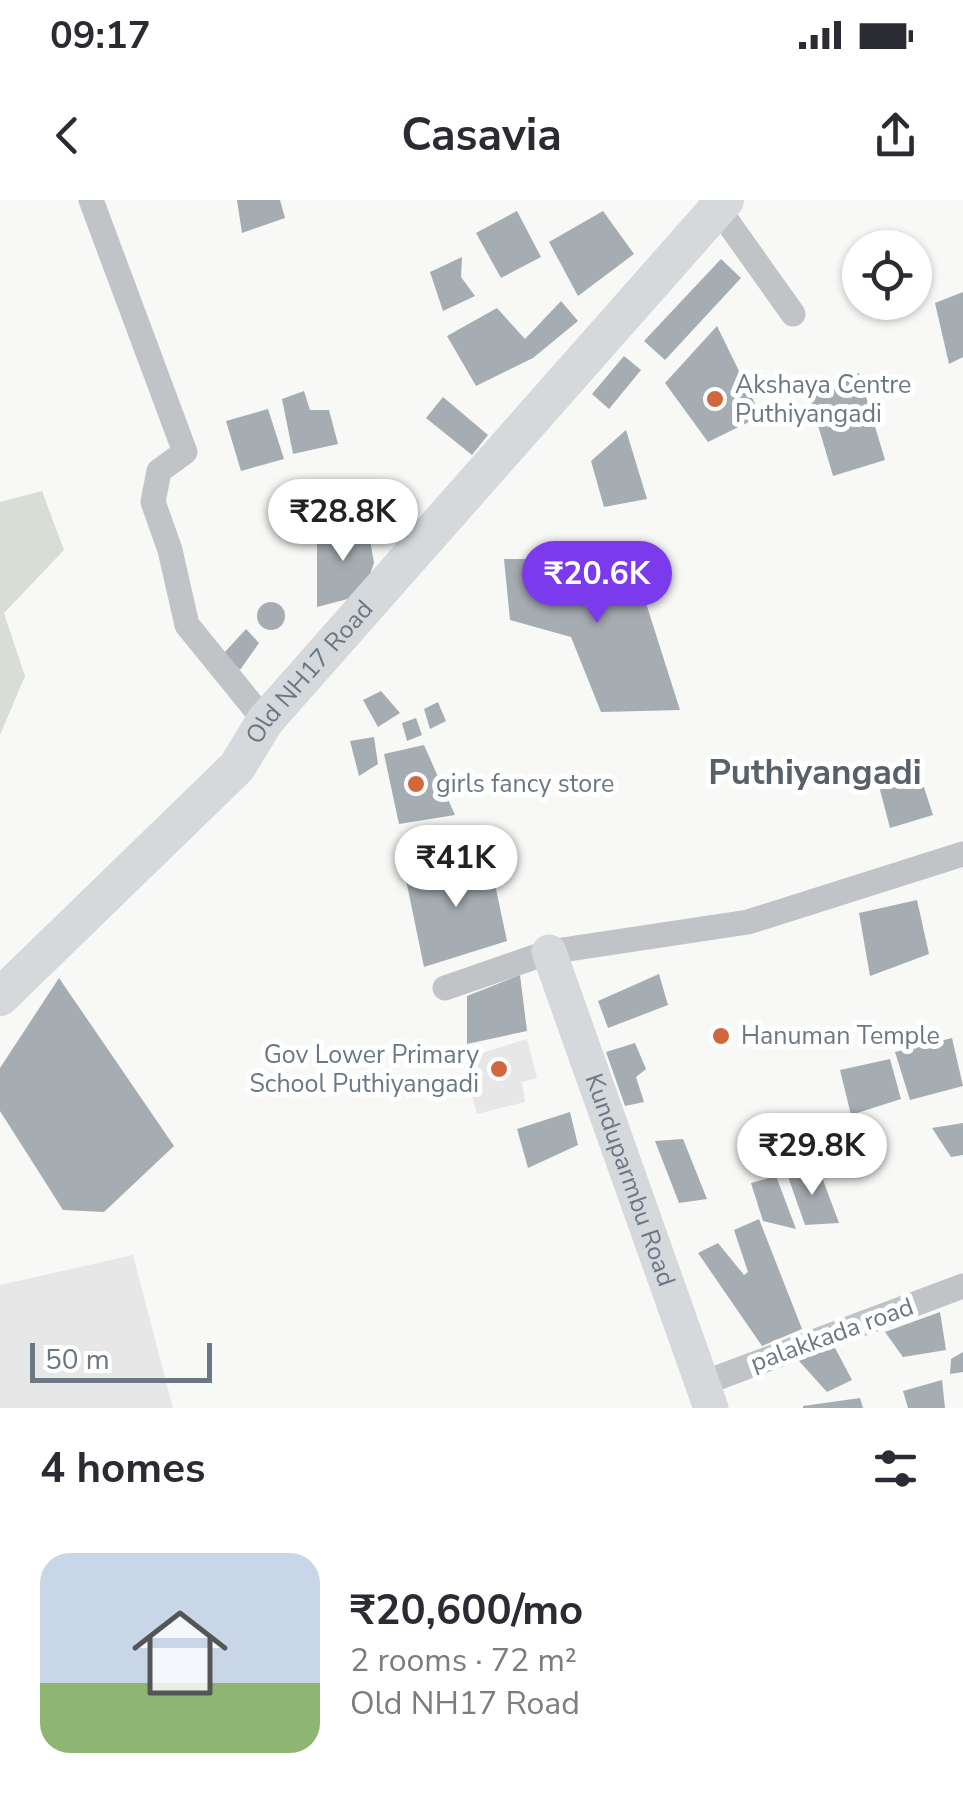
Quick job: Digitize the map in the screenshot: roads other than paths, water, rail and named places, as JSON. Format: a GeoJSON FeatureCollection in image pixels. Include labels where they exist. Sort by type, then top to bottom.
{"type":"FeatureCollection","features":[{"type":"Feature","properties":{"kind":"main road","name":"Old NH17 Road"},"geometry":{"type":"LineString","coordinates":[[0,998],[237,767],[265,721],[718,204]]}},
{"type":"Feature","properties":{"kind":"main road","name":"Kunduparmbu Road"},"geometry":{"type":"LineString","coordinates":[[549,952],[706,1396]]}},
{"type":"Feature","properties":{"kind":"street"},"geometry":{"type":"LineString","coordinates":[[91,200],[184,452],[159,471],[154,502],[170,550],[187,626],[265,721]]}},
{"type":"Feature","properties":{"kind":"street"},"geometry":{"type":"LineString","coordinates":[[718,204],[793,314]]}},
{"type":"Feature","properties":{"kind":"street"},"geometry":{"type":"LineString","coordinates":[[445,988],[549,952],[748,922],[963,854]]}},
{"type":"Feature","properties":{"kind":"street","name":"palakkada road"},"geometry":{"type":"LineString","coordinates":[[706,1396],[963,1286]]}},
{"type":"Feature","properties":{"kind":"place","name":"Akshaya Centre Puthiyangadi"},"geometry":{"type":"Point","coordinates":[715,399]}},
{"type":"Feature","properties":{"kind":"place","name":"girls fancy store"},"geometry":{"type":"Point","coordinates":[416,784]}},
{"type":"Feature","properties":{"kind":"place","name":"Hanuman Temple"},"geometry":{"type":"Point","coordinates":[721,1036]}},
{"type":"Feature","properties":{"kind":"place","name":"Gov Lower Primary School Puthiyangadi"},"geometry":{"type":"Point","coordinates":[499,1069]}},
{"type":"Feature","properties":{"kind":"district","name":"Puthiyangadi"},"geometry":{"type":"Point","coordinates":[815,772]}}]}
